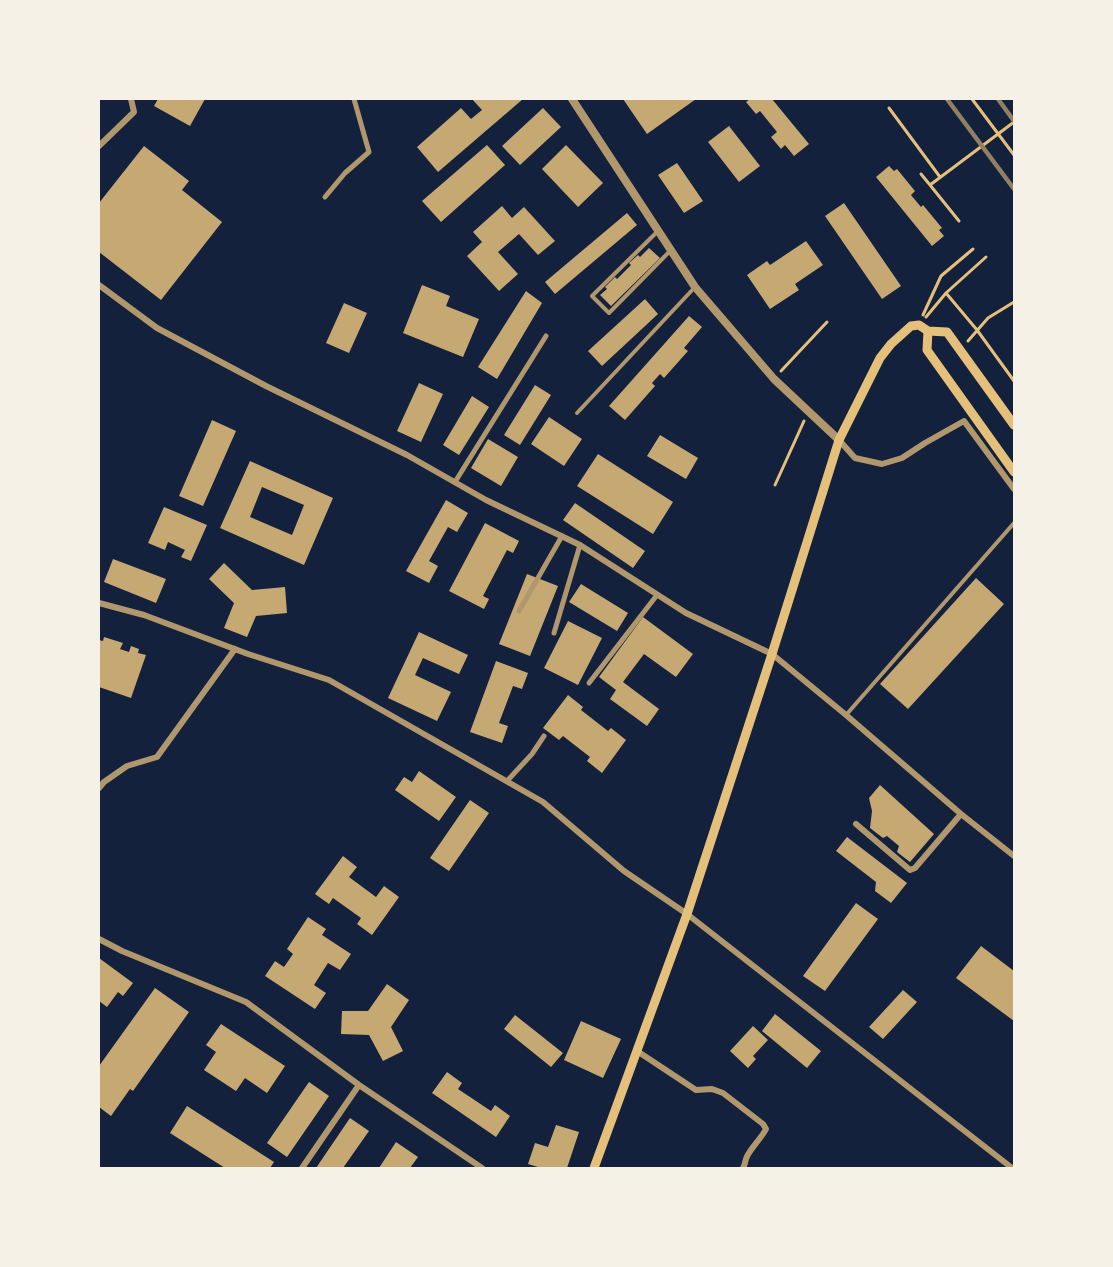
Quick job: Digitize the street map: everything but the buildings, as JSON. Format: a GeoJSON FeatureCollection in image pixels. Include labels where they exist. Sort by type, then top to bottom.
{"type":"FeatureCollection","features":[{"type":"Feature","properties":{"kind":"main road"},"geometry":{"type":"LineString","coordinates":[[594,1168],[687,914],[839,440],[880,358],[891,344],[911,326],[919,325],[928,331],[947,332],[1014,425]]}},
{"type":"Feature","properties":{"kind":"main road"},"geometry":{"type":"LineString","coordinates":[[928,331],[927,350],[1014,472]]}},
{"type":"Feature","properties":{"kind":"street"},"geometry":{"type":"LineString","coordinates":[[99,146],[134,112],[131,99]]}},
{"type":"Feature","properties":{"kind":"street"},"geometry":{"type":"LineString","coordinates":[[325,197],[345,172],[369,152],[354,99]]}},
{"type":"Feature","properties":{"kind":"street"},"geometry":{"type":"LineString","coordinates":[[572,99],[695,287],[774,379],[855,458],[882,464],[902,458],[964,421],[1014,489]]}},
{"type":"Feature","properties":{"kind":"street"},"geometry":{"type":"LineString","coordinates":[[99,285],[157,328],[266,386],[407,455],[486,500],[580,545],[686,613],[772,654],[1014,856]]}},
{"type":"Feature","properties":{"kind":"street"},"geometry":{"type":"LineString","coordinates":[[455,482],[546,336]]}},
{"type":"Feature","properties":{"kind":"street"},"geometry":{"type":"LineString","coordinates":[[519,611],[562,536]]}},
{"type":"Feature","properties":{"kind":"street"},"geometry":{"type":"LineString","coordinates":[[554,633],[580,545]]}},
{"type":"Feature","properties":{"kind":"street"},"geometry":{"type":"LineString","coordinates":[[589,683],[657,595]]}},
{"type":"Feature","properties":{"kind":"street"},"geometry":{"type":"LineString","coordinates":[[99,603],[144,615],[235,649],[329,680],[543,802],[624,871],[687,914],[1012,1168]]}},
{"type":"Feature","properties":{"kind":"street"},"geometry":{"type":"LineString","coordinates":[[99,788],[128,765],[158,757],[235,649]]}},
{"type":"Feature","properties":{"kind":"street"},"geometry":{"type":"LineString","coordinates":[[507,781],[532,754],[544,736]]}},
{"type":"Feature","properties":{"kind":"street"},"geometry":{"type":"LineString","coordinates":[[856,824],[910,870],[915,868],[961,814]]}},
{"type":"Feature","properties":{"kind":"street"},"geometry":{"type":"LineString","coordinates":[[99,939],[122,951],[246,1002],[359,1085],[482,1168]]}},
{"type":"Feature","properties":{"kind":"street"},"geometry":{"type":"LineString","coordinates":[[637,1050],[696,1090],[712,1089],[723,1093],[763,1124],[766,1130],[746,1158],[743,1168]]}},
{"type":"Feature","properties":{"kind":"street"},"geometry":{"type":"LineString","coordinates":[[302,1168],[359,1085]]}},
{"type":"Feature","properties":{"kind":"lane"},"geometry":{"type":"LineString","coordinates":[[658,231],[592,296],[609,313],[671,250]]}},
{"type":"Feature","properties":{"kind":"lane"},"geometry":{"type":"LineString","coordinates":[[578,413],[695,287]]}},
{"type":"Feature","properties":{"kind":"lane"},"geometry":{"type":"LineString","coordinates":[[846,715],[1014,523]]}},
{"type":"Feature","properties":{"kind":"path"},"geometry":{"type":"LineString","coordinates":[[972,99],[1014,155]]}},
{"type":"Feature","properties":{"kind":"path"},"geometry":{"type":"LineString","coordinates":[[889,108],[940,177]]}},
{"type":"Feature","properties":{"kind":"path"},"geometry":{"type":"LineString","coordinates":[[930,185],[1014,122]]}},
{"type":"Feature","properties":{"kind":"path"},"geometry":{"type":"LineString","coordinates":[[921,174],[959,221]]}},
{"type":"Feature","properties":{"kind":"path"},"geometry":{"type":"LineString","coordinates":[[919,325],[942,276],[973,249]]}},
{"type":"Feature","properties":{"kind":"path"},"geometry":{"type":"LineString","coordinates":[[919,325],[946,293],[986,257]]}},
{"type":"Feature","properties":{"kind":"path"},"geometry":{"type":"LineString","coordinates":[[946,293],[977,330],[1014,381]]}},
{"type":"Feature","properties":{"kind":"path"},"geometry":{"type":"LineString","coordinates":[[961,350],[988,318],[1014,302]]}},
{"type":"Feature","properties":{"kind":"path"},"geometry":{"type":"LineString","coordinates":[[774,379],[827,322]]}},
{"type":"Feature","properties":{"kind":"path"},"geometry":{"type":"LineString","coordinates":[[775,485],[808,412]]}},
{"type":"Feature","properties":{"kind":"railway"},"geometry":{"type":"LineString","coordinates":[[947,99],[1014,189]]}},
{"type":"Feature","properties":{"kind":"railway"},"geometry":{"type":"LineString","coordinates":[[998,99],[1014,121]]}}]}
